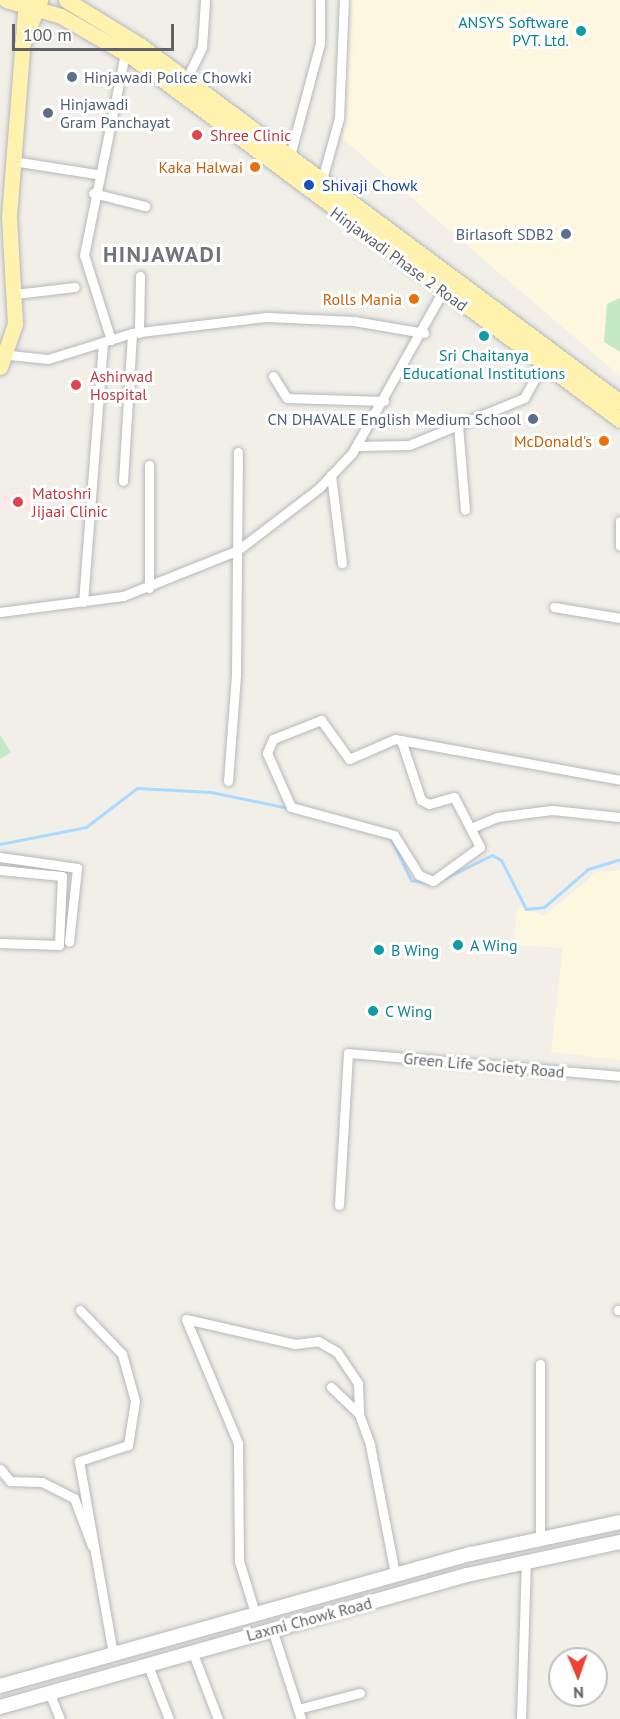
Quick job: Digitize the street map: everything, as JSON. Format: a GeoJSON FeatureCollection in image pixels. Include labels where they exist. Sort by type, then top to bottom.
{"type":"FeatureCollection","features":[{"type":"Feature","properties":{"kind":"main road","name":"Hinjawadi Phase 2 Road"},"geometry":{"type":"LineString","coordinates":[[6,0],[33,3],[125,53],[442,291],[620,420]]}},
{"type":"Feature","properties":{"kind":"main road","name":"Hinjawadi Phase 2 Road"},"geometry":{"type":"LineString","coordinates":[[66,0],[186,80],[321,183],[620,402]]}},
{"type":"Feature","properties":{"kind":"main road"},"geometry":{"type":"LineString","coordinates":[[2,359],[15,294],[12,254],[13,161],[20,50],[33,3]]}},
{"type":"Feature","properties":{"kind":"main road"},"geometry":{"type":"LineString","coordinates":[[0,238],[12,254]]}},
{"type":"Feature","properties":{"kind":"main road","name":"Laxmi Chowk Road"},"geometry":{"type":"LineString","coordinates":[[1,1686],[395,1574],[517,1543],[620,1522]]}},
{"type":"Feature","properties":{"kind":"main road","name":"Laxmi Chowk Road"},"geometry":{"type":"LineString","coordinates":[[4,1706],[147,1663],[523,1562],[620,1542]]}},
{"type":"Feature","properties":{"kind":"main road"},"geometry":{"type":"LineString","coordinates":[[517,1543],[523,1562]]}},
{"type":"Feature","properties":{"kind":"main road"},"geometry":{"type":"LineString","coordinates":[[261,1611],[272,1629]]}},
{"type":"Feature","properties":{"kind":"main road"},"geometry":{"type":"LineString","coordinates":[[1,1686],[4,1706]]}},
{"type":"Feature","properties":{"kind":"street"},"geometry":{"type":"LineString","coordinates":[[186,80],[202,47],[205,0]]}},
{"type":"Feature","properties":{"kind":"street"},"geometry":{"type":"LineString","coordinates":[[289,159],[320,43],[320,0]]}},
{"type":"Feature","properties":{"kind":"street"},"geometry":{"type":"LineString","coordinates":[[321,183],[339,118],[344,0]]}},
{"type":"Feature","properties":{"kind":"street"},"geometry":{"type":"LineString","coordinates":[[83,602],[107,341],[84,255],[96,174],[125,53]]}},
{"type":"Feature","properties":{"kind":"street"},"geometry":{"type":"LineString","coordinates":[[13,161],[96,174]]}},
{"type":"Feature","properties":{"kind":"street"},"geometry":{"type":"LineString","coordinates":[[93,194],[145,206]]}},
{"type":"Feature","properties":{"kind":"street"},"geometry":{"type":"LineString","coordinates":[[123,481],[140,276]]}},
{"type":"Feature","properties":{"kind":"street"},"geometry":{"type":"LineString","coordinates":[[15,294],[75,287]]}},
{"type":"Feature","properties":{"kind":"street"},"geometry":{"type":"LineString","coordinates":[[0,612],[83,602],[149,588],[238,550],[332,475],[357,446],[424,333],[442,291]]}},
{"type":"Feature","properties":{"kind":"street"},"geometry":{"type":"LineString","coordinates":[[2,359],[48,359],[135,333],[267,317],[354,321],[424,333]]}},
{"type":"Feature","properties":{"kind":"street"},"geometry":{"type":"LineString","coordinates":[[357,446],[409,445],[524,398],[543,364]]}},
{"type":"Feature","properties":{"kind":"street"},"geometry":{"type":"LineString","coordinates":[[273,376],[287,398],[384,401]]}},
{"type":"Feature","properties":{"kind":"street"},"geometry":{"type":"LineString","coordinates":[[458,425],[465,510]]}},
{"type":"Feature","properties":{"kind":"street"},"geometry":{"type":"LineString","coordinates":[[228,782],[238,550],[238,452]]}},
{"type":"Feature","properties":{"kind":"street"},"geometry":{"type":"LineString","coordinates":[[149,465],[149,588]]}},
{"type":"Feature","properties":{"kind":"street"},"geometry":{"type":"LineString","coordinates":[[332,475],[342,563]]}},
{"type":"Feature","properties":{"kind":"street"},"geometry":{"type":"LineString","coordinates":[[620,521],[620,546]]}},
{"type":"Feature","properties":{"kind":"street"},"geometry":{"type":"LineString","coordinates":[[554,607],[620,618]]}},
{"type":"Feature","properties":{"kind":"street"},"geometry":{"type":"LineString","coordinates":[[401,740],[421,800],[429,804],[454,797],[471,828],[479,852],[426,880],[394,835],[291,807],[267,753],[273,740],[310,720],[328,723],[349,759],[384,740],[401,740],[620,780]]}},
{"type":"Feature","properties":{"kind":"street"},"geometry":{"type":"LineString","coordinates":[[471,828],[497,817],[552,810],[620,817]]}},
{"type":"Feature","properties":{"kind":"street"},"geometry":{"type":"LineString","coordinates":[[0,857],[77,868],[69,942]]}},
{"type":"Feature","properties":{"kind":"street"},"geometry":{"type":"LineString","coordinates":[[0,870],[62,876],[59,945],[0,943]]}},
{"type":"Feature","properties":{"kind":"street","name":"Green Life Society Road"},"geometry":{"type":"LineString","coordinates":[[339,1204],[348,1053],[620,1076]]}},
{"type":"Feature","properties":{"kind":"street"},"geometry":{"type":"LineString","coordinates":[[80,1310],[122,1354],[135,1401],[128,1445],[79,1461],[94,1532],[92,1546]]}},
{"type":"Feature","properties":{"kind":"street"},"geometry":{"type":"LineString","coordinates":[[261,1611],[239,1561],[238,1443],[186,1319],[295,1344],[318,1341],[337,1352],[358,1383],[359,1413],[370,1445],[395,1574]]}},
{"type":"Feature","properties":{"kind":"street"},"geometry":{"type":"LineString","coordinates":[[540,1364],[540,1538]]}},
{"type":"Feature","properties":{"kind":"street"},"geometry":{"type":"LineString","coordinates":[[331,1387],[359,1413]]}},
{"type":"Feature","properties":{"kind":"street"},"geometry":{"type":"LineString","coordinates":[[0,1469],[10,1480],[42,1482],[74,1498],[92,1546],[113,1653]]}},
{"type":"Feature","properties":{"kind":"street"},"geometry":{"type":"LineString","coordinates":[[521,1719],[523,1562]]}},
{"type":"Feature","properties":{"kind":"street"},"geometry":{"type":"LineString","coordinates":[[272,1629],[301,1719]]}},
{"type":"Feature","properties":{"kind":"street"},"geometry":{"type":"LineString","coordinates":[[192,1651],[218,1719]]}},
{"type":"Feature","properties":{"kind":"street"},"geometry":{"type":"LineString","coordinates":[[147,1663],[169,1719]]}},
{"type":"Feature","properties":{"kind":"street"},"geometry":{"type":"LineString","coordinates":[[49,1692],[60,1719]]}},
{"type":"Feature","properties":{"kind":"street"},"geometry":{"type":"LineString","coordinates":[[298,1709],[360,1693]]}},
{"type":"Feature","properties":{"kind":"shaded area"},"geometry":{"type":"Polygon","coordinates":[[[349,0],[620,0],[620,376],[343,139],[349,0]]]}},
{"type":"Feature","properties":{"kind":"shaded area","name":"Matoshri Jijaai Clinic"},"geometry":{"type":"Polygon","coordinates":[[[2,493],[34,494],[33,512],[1,511],[2,493]]]}},
{"type":"Feature","properties":{"kind":"shaded area"},"geometry":{"type":"Polygon","coordinates":[[[620,870],[620,1060],[551,1052],[563,948],[514,945],[516,913],[519,906],[544,916],[597,872],[620,870]]]}},
{"type":"Feature","properties":{"kind":"green space"},"geometry":{"type":"Polygon","coordinates":[[[620,298],[620,352],[604,342],[607,304],[620,298]]]}},
{"type":"Feature","properties":{"kind":"green space"},"geometry":{"type":"Polygon","coordinates":[[[0,735],[11,752],[0,759],[0,735]]]}},
{"type":"Feature","properties":{"kind":"waterway"},"geometry":{"type":"LineString","coordinates":[[0,844],[86,827],[137,788],[211,792],[288,808]]}},
{"type":"Feature","properties":{"kind":"waterway"},"geometry":{"type":"LineString","coordinates":[[384,836],[391,839],[411,880],[431,884]]}},
{"type":"Feature","properties":{"kind":"waterway"},"geometry":{"type":"LineString","coordinates":[[437,882],[492,855],[501,860],[526,909],[544,907],[588,869],[620,859]]}},
{"type":"Feature","properties":{"kind":"place","name":"ANSYS Software PVT. Ltd."},"geometry":{"type":"Point","coordinates":[581,31]}},
{"type":"Feature","properties":{"kind":"place","name":"Hinjawadi Police Chowki"},"geometry":{"type":"Point","coordinates":[72,77]}},
{"type":"Feature","properties":{"kind":"place","name":"Hinjawadi Gram Panchayat"},"geometry":{"type":"Point","coordinates":[48,113]}},
{"type":"Feature","properties":{"kind":"place","name":"Shree Clinic"},"geometry":{"type":"Point","coordinates":[197,135]}},
{"type":"Feature","properties":{"kind":"place","name":"Kaka Halwai"},"geometry":{"type":"Point","coordinates":[255,167]}},
{"type":"Feature","properties":{"kind":"place","name":"Shivaji Chowk"},"geometry":{"type":"Point","coordinates":[309,185]}},
{"type":"Feature","properties":{"kind":"place","name":"Birlasoft SDB2"},"geometry":{"type":"Point","coordinates":[566,234]}},
{"type":"Feature","properties":{"kind":"place","name":"Rolls Mania"},"geometry":{"type":"Point","coordinates":[414,299]}},
{"type":"Feature","properties":{"kind":"place","name":"Sri Chaitanya Educational Institutions"},"geometry":{"type":"Point","coordinates":[484,336]}},
{"type":"Feature","properties":{"kind":"place","name":"Ashirwad Hospital"},"geometry":{"type":"Point","coordinates":[76,385]}},
{"type":"Feature","properties":{"kind":"place","name":"CN DHAVALE English Medium School"},"geometry":{"type":"Point","coordinates":[533,419]}},
{"type":"Feature","properties":{"kind":"place","name":"McDonald's"},"geometry":{"type":"Point","coordinates":[604,441]}},
{"type":"Feature","properties":{"kind":"place","name":"Matoshri Jijaai Clinic"},"geometry":{"type":"Point","coordinates":[18,502]}},
{"type":"Feature","properties":{"kind":"place","name":"A Wing"},"geometry":{"type":"Point","coordinates":[458,945]}},
{"type":"Feature","properties":{"kind":"place","name":"B Wing"},"geometry":{"type":"Point","coordinates":[379,950]}},
{"type":"Feature","properties":{"kind":"place","name":"C Wing"},"geometry":{"type":"Point","coordinates":[373,1011]}},
{"type":"Feature","properties":{"kind":"district","name":"HINJAWADI"},"geometry":{"type":"Point","coordinates":[163,255]}}]}
